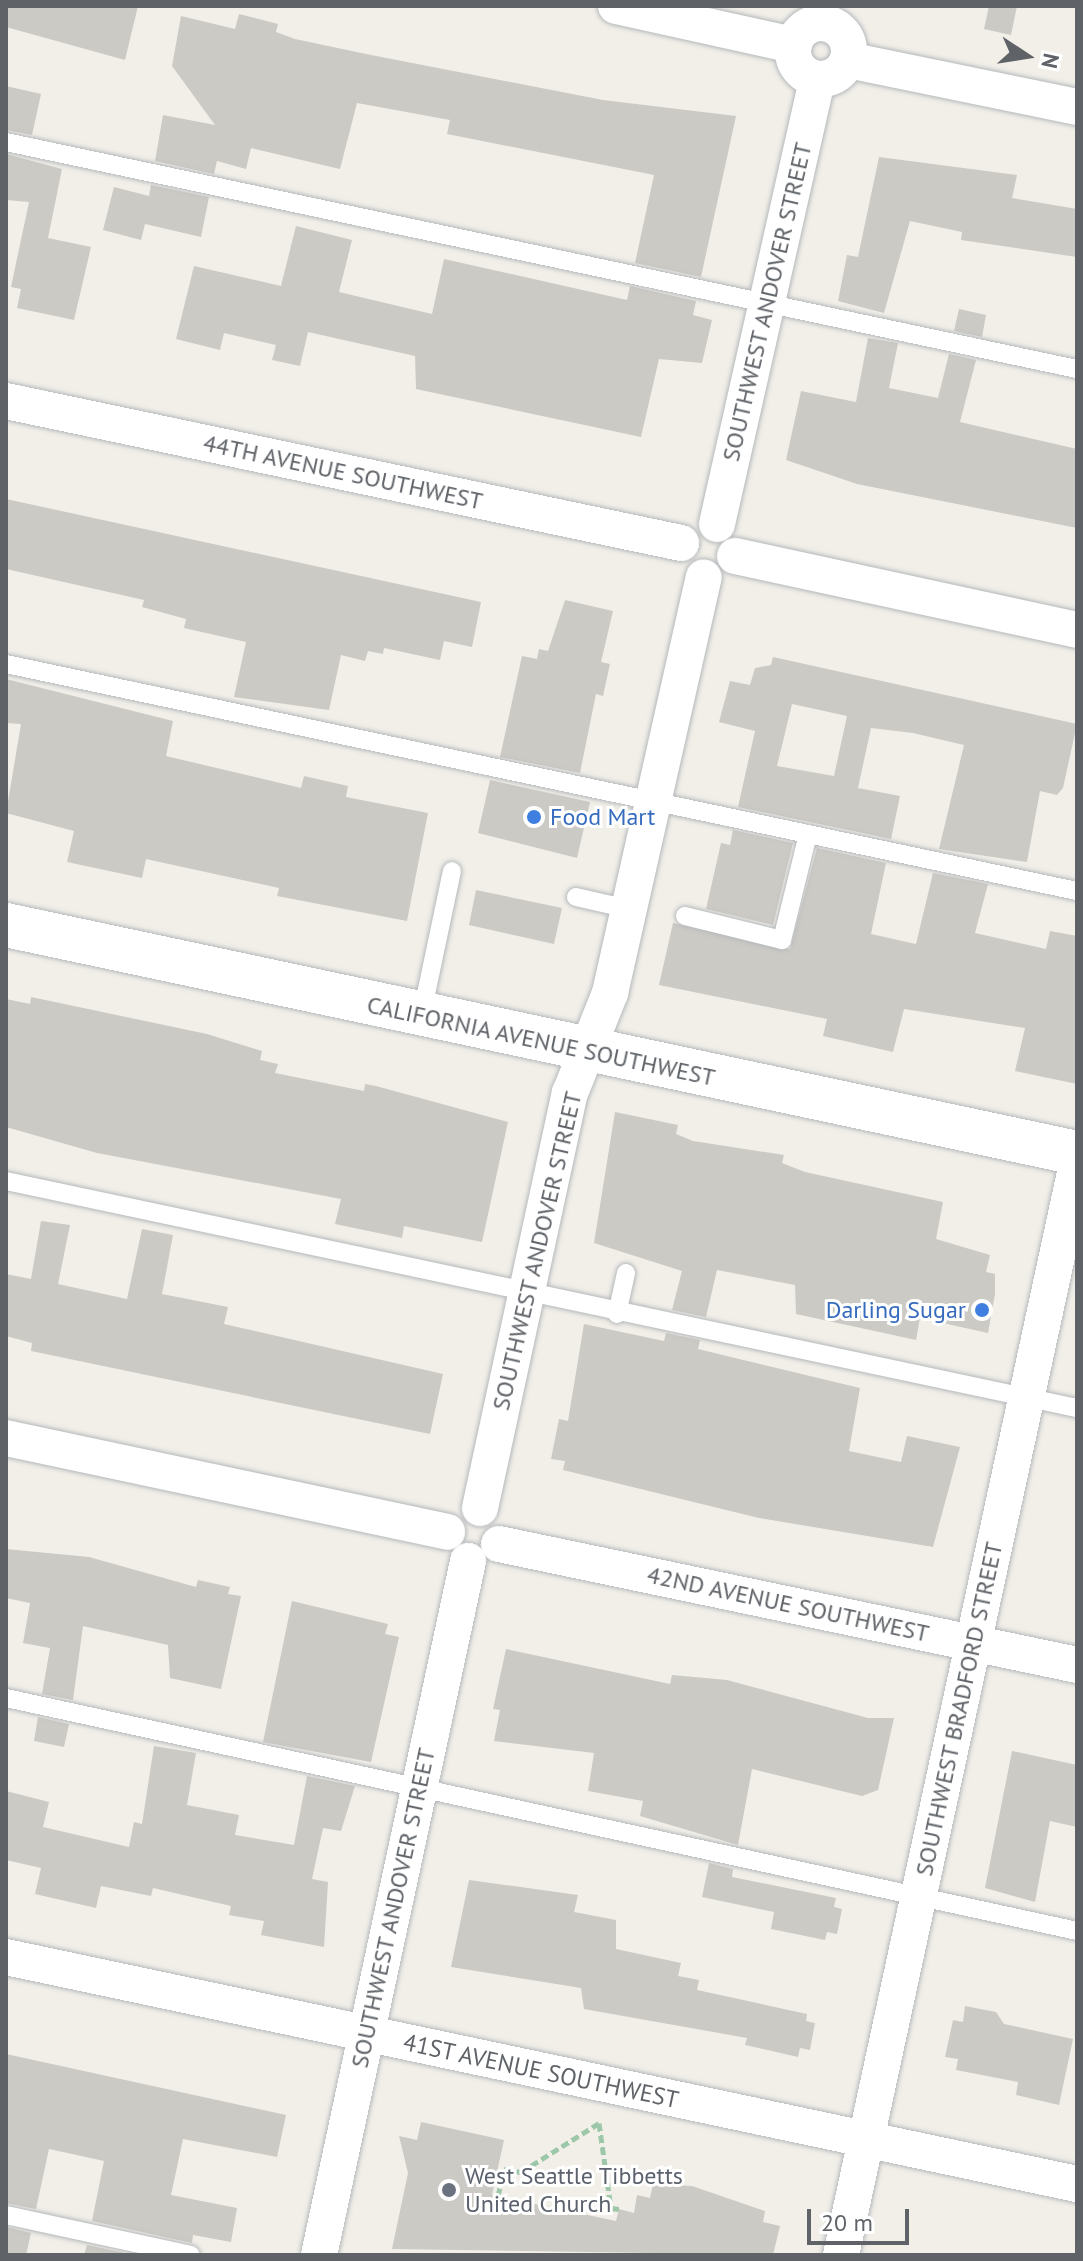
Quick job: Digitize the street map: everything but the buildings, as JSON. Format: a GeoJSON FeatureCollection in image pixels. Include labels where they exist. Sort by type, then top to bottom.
{"type":"FeatureCollection","features":[{"type":"Feature","properties":{"kind":"main road","name":"CALIFORNIA AVENUE SOUTHWEST"},"geometry":{"type":"LineString","coordinates":[[6,925],[587,1052],[1077,1153]]}},
{"type":"Feature","properties":{"kind":"street"},"geometry":{"type":"LineString","coordinates":[[616,6],[794,45]]}},
{"type":"Feature","properties":{"kind":"street"},"geometry":{"type":"LineString","coordinates":[[832,15],[847,39],[848,60],[840,73],[817,80],[798,67],[794,45],[807,26],[832,15]]}},
{"type":"Feature","properties":{"kind":"street"},"geometry":{"type":"LineString","coordinates":[[848,60],[1077,107]]}},
{"type":"Feature","properties":{"kind":"street","name":"SOUTHWEST ANDOVER STREET"},"geometry":{"type":"LineString","coordinates":[[717,524],[817,80]]}},
{"type":"Feature","properties":{"kind":"street","name":"44TH AVENUE SOUTHWEST"},"geometry":{"type":"LineString","coordinates":[[6,401],[681,543]]}},
{"type":"Feature","properties":{"kind":"street"},"geometry":{"type":"LineString","coordinates":[[717,524],[732,535],[735,556],[726,571],[704,577],[684,565],[681,543],[693,526],[717,524]]}},
{"type":"Feature","properties":{"kind":"street"},"geometry":{"type":"LineString","coordinates":[[735,556],[1077,630]]}},
{"type":"Feature","properties":{"kind":"street","name":"SOUTHWEST ANDOVER STREET"},"geometry":{"type":"LineString","coordinates":[[480,1508],[570,1093],[610,993],[704,577]]}},
{"type":"Feature","properties":{"kind":"street","name":"SOUTHWEST BRADFORD STREET"},"geometry":{"type":"LineString","coordinates":[[841,2255],[1077,1163]]}},
{"type":"Feature","properties":{"kind":"street"},"geometry":{"type":"LineString","coordinates":[[6,1438],[447,1532]]}},
{"type":"Feature","properties":{"kind":"street"},"geometry":{"type":"LineString","coordinates":[[480,1508],[496,1520],[483,1552],[451,1550],[447,1532],[458,1512],[480,1508]]}},
{"type":"Feature","properties":{"kind":"street","name":"SOUTHWEST ANDOVER STREET"},"geometry":{"type":"LineString","coordinates":[[319,2255],[419,1788],[483,1552]]}},
{"type":"Feature","properties":{"kind":"street","name":"42ND AVENUE SOUTHWEST"},"geometry":{"type":"LineString","coordinates":[[483,1552],[1077,1665]]}},
{"type":"Feature","properties":{"kind":"street","name":"41ST AVENUE SOUTHWEST"},"geometry":{"type":"LineString","coordinates":[[6,1957],[1077,2184]]}},
{"type":"Feature","properties":{"kind":"lane"},"geometry":{"type":"LineString","coordinates":[[6,142],[1077,369]]}},
{"type":"Feature","properties":{"kind":"lane"},"geometry":{"type":"LineString","coordinates":[[6,664],[1077,891]]}},
{"type":"Feature","properties":{"kind":"lane"},"geometry":{"type":"LineString","coordinates":[[685,916],[782,940],[808,834]]}},
{"type":"Feature","properties":{"kind":"lane"},"geometry":{"type":"LineString","coordinates":[[422,1016],[452,871]]}},
{"type":"Feature","properties":{"kind":"lane"},"geometry":{"type":"LineString","coordinates":[[576,897],[629,909]]}},
{"type":"Feature","properties":{"kind":"lane"},"geometry":{"type":"LineString","coordinates":[[6,1181],[617,1314],[1077,1408]]}},
{"type":"Feature","properties":{"kind":"lane"},"geometry":{"type":"LineString","coordinates":[[617,1314],[626,1273]]}},
{"type":"Feature","properties":{"kind":"lane"},"geometry":{"type":"LineString","coordinates":[[6,1698],[1077,1931]]}},
{"type":"Feature","properties":{"kind":"lane"},"geometry":{"type":"LineString","coordinates":[[6,2215],[191,2255]]}},
{"type":"Feature","properties":{"kind":"path"},"geometry":{"type":"LineString","coordinates":[[498,2196],[504,2169],[521,2172],[599,2123],[611,2208],[619,2209]]}},
{"type":"Feature","properties":{"kind":"place","name":"Food Mart"},"geometry":{"type":"Point","coordinates":[534,817]}},
{"type":"Feature","properties":{"kind":"place","name":"Darling Sugar"},"geometry":{"type":"Point","coordinates":[982,1310]}},
{"type":"Feature","properties":{"kind":"place","name":"West Seattle Tibbetts United Church"},"geometry":{"type":"Point","coordinates":[449,2190]}}]}
